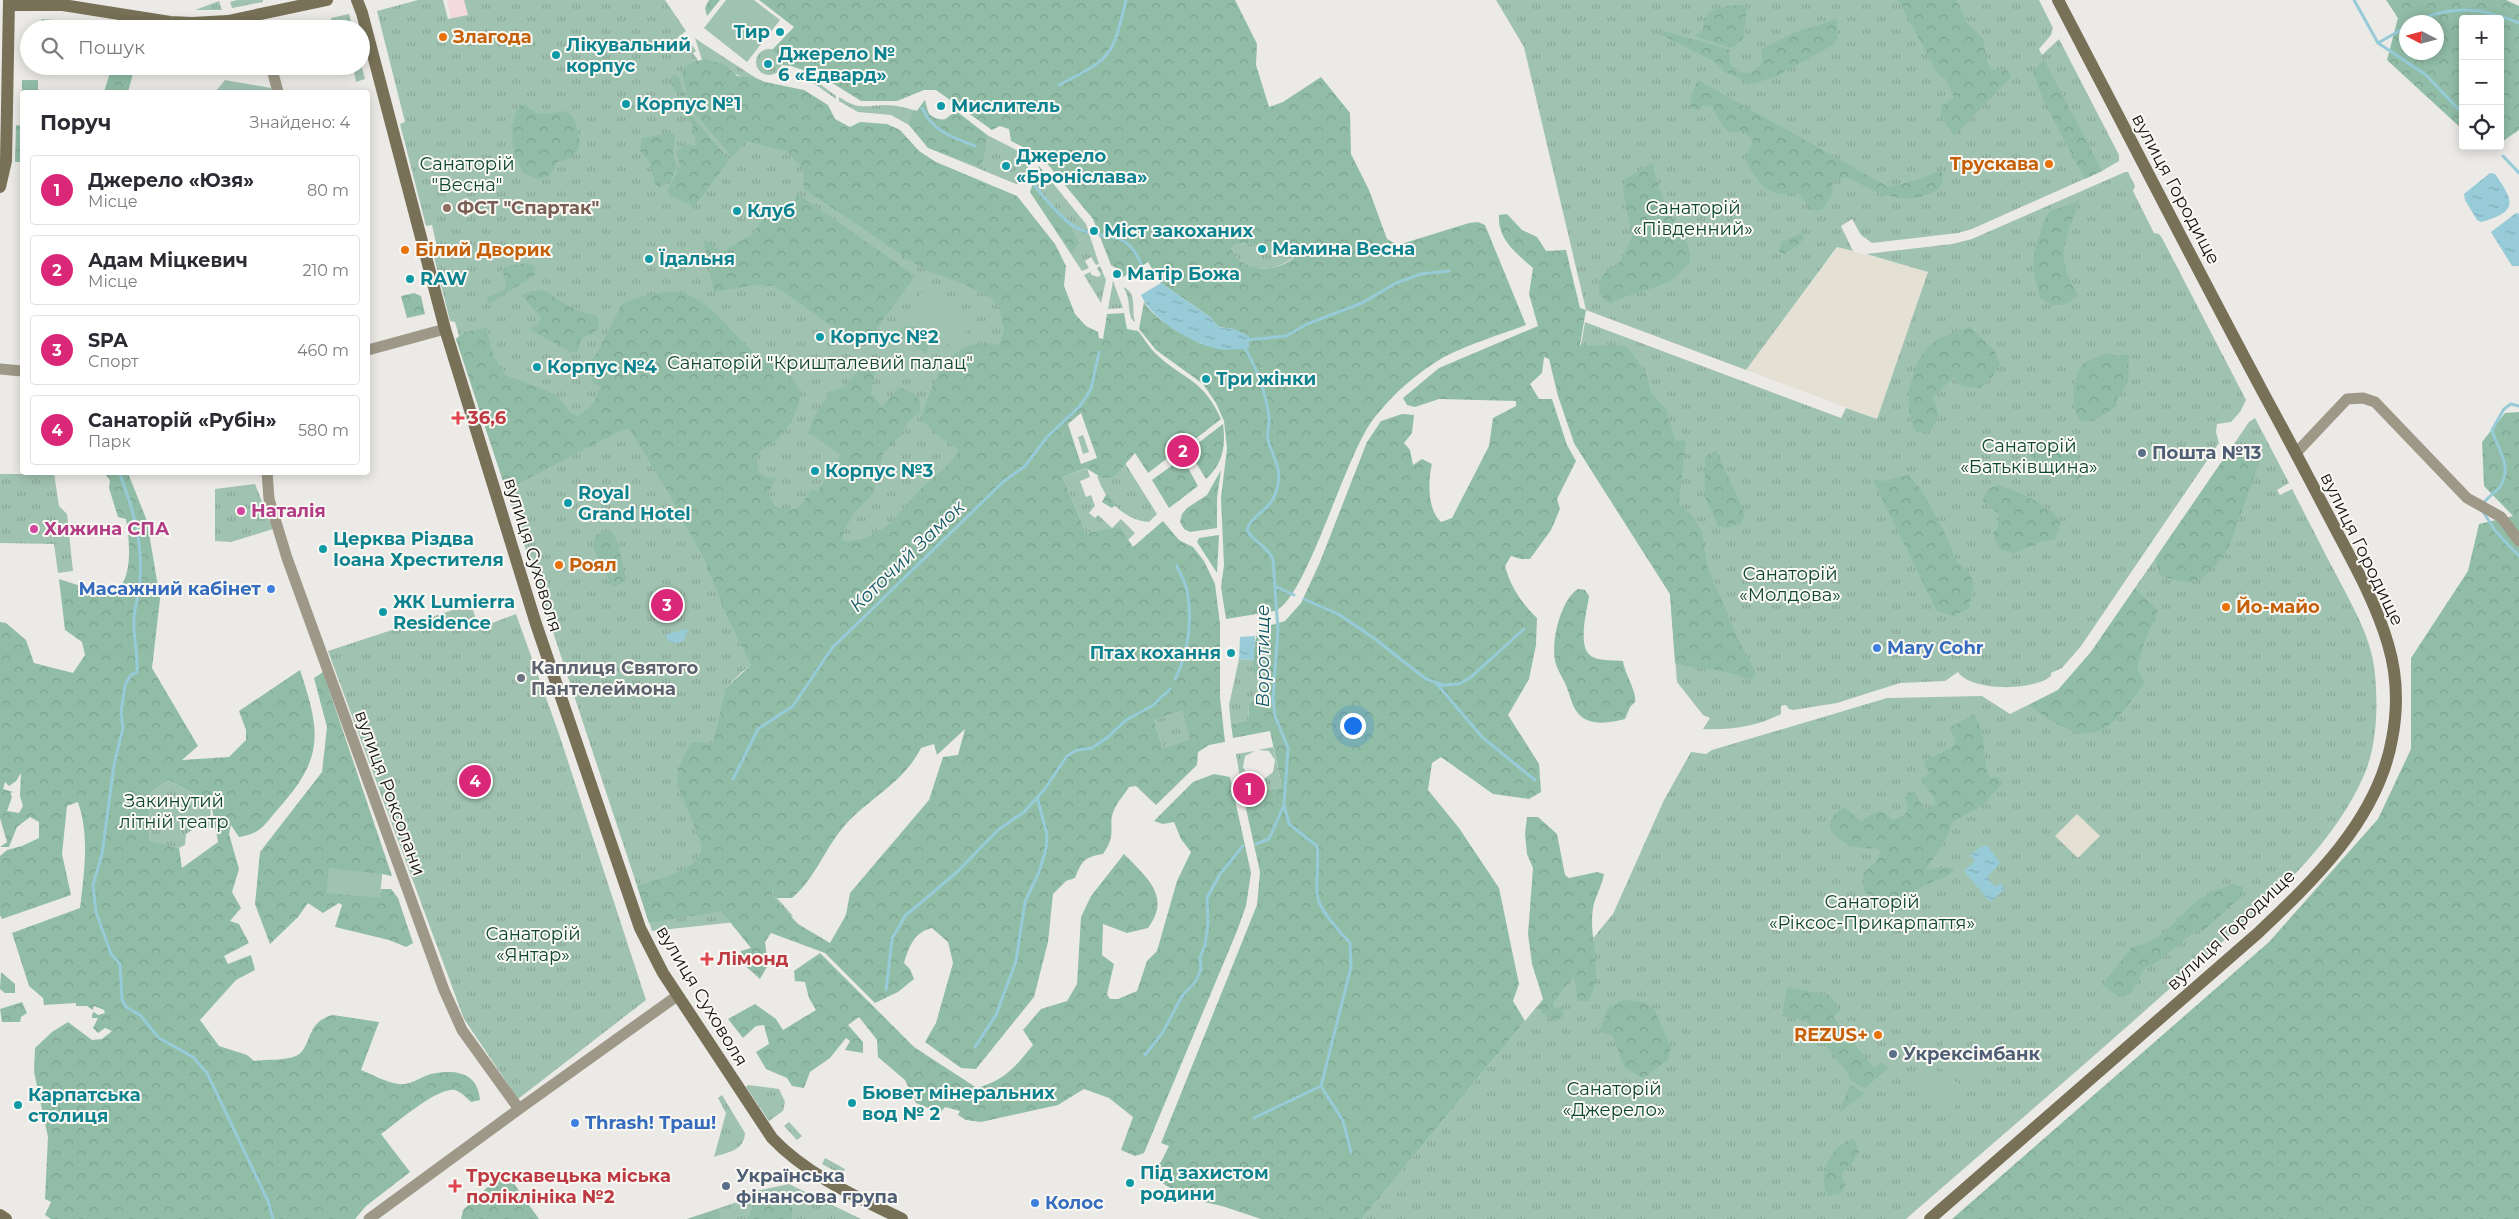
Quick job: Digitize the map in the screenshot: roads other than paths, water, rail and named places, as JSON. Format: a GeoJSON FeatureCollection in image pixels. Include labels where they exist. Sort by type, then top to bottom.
{"type":"FeatureCollection","features":[{"type":"Feature","properties":{"kind":"street"},"geometry":{"type":"LineString","coordinates":[[233,20],[328,0]]}},
{"type":"Feature","properties":{"kind":"street","name":"вулиця Суховоля"},"geometry":{"type":"LineString","coordinates":[[357,0],[364,20]]}},
{"type":"Feature","properties":{"kind":"street","name":"вулиця Городище"},"geometry":{"type":"LineString","coordinates":[[1930,1219],[2251,939],[2298,895],[2334,854],[2373,796],[2386,766],[2392,738],[2395,697],[2393,664],[2379,616],[2296,453],[2058,0]]}},
{"type":"Feature","properties":{"kind":"street"},"geometry":{"type":"LineString","coordinates":[[0,187],[6,161],[9,2],[63,5],[157,20]]}},
{"type":"Feature","properties":{"kind":"street","name":"вулиця Суховоля"},"geometry":{"type":"LineString","coordinates":[[370,43],[445,329],[521,577],[603,824],[647,943],[678,996],[772,1138],[787,1154],[810,1170],[902,1219]]}},
{"type":"Feature","properties":{"kind":"street"},"geometry":{"type":"LineString","coordinates":[[273,75],[277,90]]}},
{"type":"Feature","properties":{"kind":"street"},"geometry":{"type":"LineString","coordinates":[[370,349],[445,329]]}},
{"type":"Feature","properties":{"kind":"street"},"geometry":{"type":"LineString","coordinates":[[0,369],[20,371]]}},
{"type":"Feature","properties":{"kind":"street"},"geometry":{"type":"LineString","coordinates":[[2296,453],[2347,399],[2363,398],[2375,402],[2387,412],[2466,498],[2501,517],[2519,541]]}},
{"type":"Feature","properties":{"kind":"street","name":"вулиця Роксолани"},"geometry":{"type":"LineString","coordinates":[[267,475],[269,499],[287,558],[444,990],[462,1030],[519,1109]]}},
{"type":"Feature","properties":{"kind":"street"},"geometry":{"type":"LineString","coordinates":[[369,1219],[678,996]]}},
{"type":"Feature","properties":{"kind":"street"},"geometry":{"type":"LineString","coordinates":[[0,1215],[6,1219]]}},
{"type":"Feature","properties":{"kind":"water"},"geometry":{"type":"Polygon","coordinates":[[[2490,173],[2495,174],[2506,191],[2509,204],[2507,210],[2502,214],[2481,222],[2477,220],[2465,200],[2464,194],[2490,173]]]}},
{"type":"Feature","properties":{"kind":"water"},"geometry":{"type":"Polygon","coordinates":[[[2516,213],[2519,214],[2519,266],[2512,266],[2491,232],[2516,213]]]}},
{"type":"Feature","properties":{"kind":"water"},"geometry":{"type":"Polygon","coordinates":[[[1161,283],[1210,317],[1219,327],[1234,329],[1249,336],[1249,348],[1226,350],[1208,346],[1185,336],[1163,321],[1146,304],[1141,295],[1161,283]]]}},
{"type":"Feature","properties":{"kind":"water"},"geometry":{"type":"Polygon","coordinates":[[[688,629],[684,640],[676,644],[667,640],[667,634],[688,629]]]}},
{"type":"Feature","properties":{"kind":"water"},"geometry":{"type":"Polygon","coordinates":[[[1255,636],[1254,660],[1239,659],[1240,637],[1255,636]]]}},
{"type":"Feature","properties":{"kind":"water"},"geometry":{"type":"Polygon","coordinates":[[[1988,846],[2000,863],[1987,877],[1995,887],[2000,883],[2005,889],[1990,902],[1964,871],[1975,861],[1970,855],[1980,847],[1988,846]]]}},
{"type":"Feature","properties":{"kind":"waterway"},"geometry":{"type":"LineString","coordinates":[[1059,85],[1090,68],[1107,54],[1117,34],[1126,0]]}},
{"type":"Feature","properties":{"kind":"waterway"},"geometry":{"type":"LineString","coordinates":[[2354,0],[2378,43],[2426,75],[2459,110]]}},
{"type":"Feature","properties":{"kind":"waterway"},"geometry":{"type":"LineString","coordinates":[[2432,15],[2455,10],[2480,11],[2519,23]]}},
{"type":"Feature","properties":{"kind":"waterway"},"geometry":{"type":"LineString","coordinates":[[2378,43],[2399,31]]}},
{"type":"Feature","properties":{"kind":"waterway","name":"Воротище"},"geometry":{"type":"LineString","coordinates":[[922,108],[931,123],[937,128],[951,137],[975,146]]}},
{"type":"Feature","properties":{"kind":"waterway"},"geometry":{"type":"LineString","coordinates":[[2503,156],[2519,173]]}},
{"type":"Feature","properties":{"kind":"waterway","name":"Воротище"},"geometry":{"type":"LineString","coordinates":[[1034,185],[1053,208],[1070,224],[1085,232],[1120,239],[1128,244],[1142,266]]}},
{"type":"Feature","properties":{"kind":"waterway"},"geometry":{"type":"LineString","coordinates":[[1246,340],[1286,336],[1307,324],[1362,303],[1396,283],[1421,274],[1449,271]]}},
{"type":"Feature","properties":{"kind":"waterway","name":"Воротище"},"geometry":{"type":"LineString","coordinates":[[1243,345],[1263,389],[1269,417],[1267,435],[1277,464],[1279,477],[1276,492],[1270,503],[1253,520],[1247,530],[1268,551],[1273,560],[1278,630],[1273,698],[1275,716],[1288,748],[1284,805],[1289,824],[1317,846],[1318,900],[1330,920],[1350,943],[1351,967],[1321,1086],[1254,1118]]}},
{"type":"Feature","properties":{"kind":"waterway","name":"Коточий Замок"},"geometry":{"type":"LineString","coordinates":[[733,779],[758,729],[793,706],[832,648],[1003,482],[1025,466],[1047,437],[1080,406],[1091,389],[1099,352]]}},
{"type":"Feature","properties":{"kind":"waterway"},"geometry":{"type":"LineString","coordinates":[[2483,504],[2500,487],[2505,472],[2503,458],[2492,430],[2504,409],[2511,404],[2519,406]]}},
{"type":"Feature","properties":{"kind":"waterway"},"geometry":{"type":"LineString","coordinates":[[120,475],[133,512],[140,552],[140,580],[134,618],[137,672],[131,675],[125,685],[121,712],[123,728],[114,765],[102,854],[93,885],[96,912],[111,954],[120,964],[122,1000],[126,1007],[140,1015],[159,1038],[193,1057],[207,1073],[268,1201],[273,1219]]}},
{"type":"Feature","properties":{"kind":"waterway"},"geometry":{"type":"LineString","coordinates":[[2482,510],[2496,532],[2519,556]]}},
{"type":"Feature","properties":{"kind":"waterway"},"geometry":{"type":"LineString","coordinates":[[1175,679],[1186,648],[1189,625],[1189,602],[1186,588],[1177,566]]}},
{"type":"Feature","properties":{"kind":"waterway"},"geometry":{"type":"LineString","coordinates":[[1275,586],[1294,595]]}},
{"type":"Feature","properties":{"kind":"waterway"},"geometry":{"type":"LineString","coordinates":[[1304,599],[1340,615],[1375,639],[1426,679],[1443,685],[1459,684],[1471,677],[1524,629]]}},
{"type":"Feature","properties":{"kind":"waterway"},"geometry":{"type":"LineString","coordinates":[[1436,683],[1483,738],[1535,780]]}},
{"type":"Feature","properties":{"kind":"waterway"},"geometry":{"type":"LineString","coordinates":[[886,990],[892,939],[905,916],[957,872],[998,830],[1024,812],[1044,790],[1067,756],[1077,750],[1092,748],[1108,737],[1126,720],[1152,706],[1170,689]]}},
{"type":"Feature","properties":{"kind":"waterway"},"geometry":{"type":"LineString","coordinates":[[975,1047],[996,1015],[1016,961],[1025,902],[1039,872],[1046,849],[1047,834],[1037,797]]}},
{"type":"Feature","properties":{"kind":"waterway"},"geometry":{"type":"LineString","coordinates":[[1256,844],[1269,839],[1284,805]]}},
{"type":"Feature","properties":{"kind":"waterway"},"geometry":{"type":"LineString","coordinates":[[1145,1055],[1163,1032],[1182,996],[1196,981],[1201,969],[1200,957],[1205,945],[1208,924],[1207,898],[1220,874],[1243,846]]}},
{"type":"Feature","properties":{"kind":"waterway"},"geometry":{"type":"LineString","coordinates":[[1321,1086],[1343,1121],[1351,1152]]}},
{"type":"Feature","properties":{"kind":"place","name":"Тир"},"geometry":{"type":"Point","coordinates":[780,32]}},
{"type":"Feature","properties":{"kind":"place","name":"Злагода"},"geometry":{"type":"Point","coordinates":[443,37]}},
{"type":"Feature","properties":{"kind":"place","name":"Лікувальний корпус"},"geometry":{"type":"Point","coordinates":[556,55]}},
{"type":"Feature","properties":{"kind":"place","name":"Джерело № 6 «Едвард»"},"geometry":{"type":"Point","coordinates":[768,64]}},
{"type":"Feature","properties":{"kind":"place","name":"Корпус №1"},"geometry":{"type":"Point","coordinates":[626,104]}},
{"type":"Feature","properties":{"kind":"place","name":"Мислитель"},"geometry":{"type":"Point","coordinates":[941,106]}},
{"type":"Feature","properties":{"kind":"place","name":"Трускава"},"geometry":{"type":"Point","coordinates":[2049,164]}},
{"type":"Feature","properties":{"kind":"place","name":"Джерело «Броніслава»"},"geometry":{"type":"Point","coordinates":[1006,166]}},
{"type":"Feature","properties":{"kind":"place","name":"ФСТ \"Спартак\""},"geometry":{"type":"Point","coordinates":[447,208]}},
{"type":"Feature","properties":{"kind":"place","name":"Клуб"},"geometry":{"type":"Point","coordinates":[737,211]}},
{"type":"Feature","properties":{"kind":"place","name":"Міст закоханих"},"geometry":{"type":"Point","coordinates":[1094,231]}},
{"type":"Feature","properties":{"kind":"place","name":"Мамина Весна"},"geometry":{"type":"Point","coordinates":[1262,249]}},
{"type":"Feature","properties":{"kind":"place","name":"Білий Дворик"},"geometry":{"type":"Point","coordinates":[405,250]}},
{"type":"Feature","properties":{"kind":"place","name":"Їдальня"},"geometry":{"type":"Point","coordinates":[649,259]}},
{"type":"Feature","properties":{"kind":"place","name":"Матір Божа"},"geometry":{"type":"Point","coordinates":[1117,274]}},
{"type":"Feature","properties":{"kind":"place","name":"RAW"},"geometry":{"type":"Point","coordinates":[410,279]}},
{"type":"Feature","properties":{"kind":"place","name":"Корпус №2"},"geometry":{"type":"Point","coordinates":[820,337]}},
{"type":"Feature","properties":{"kind":"place","name":"Корпус №4"},"geometry":{"type":"Point","coordinates":[537,367]}},
{"type":"Feature","properties":{"kind":"place","name":"Три жінки"},"geometry":{"type":"Point","coordinates":[1206,379]}},
{"type":"Feature","properties":{"kind":"place","name":"36,6"},"geometry":{"type":"Point","coordinates":[458,418]}},
{"type":"Feature","properties":{"kind":"place","name":"Адам Міцкевич"},"geometry":{"type":"Point","coordinates":[1183,451]}},
{"type":"Feature","properties":{"kind":"place","name":"Пошта №13"},"geometry":{"type":"Point","coordinates":[2142,453]}},
{"type":"Feature","properties":{"kind":"place","name":"Корпус №3"},"geometry":{"type":"Point","coordinates":[815,471]}},
{"type":"Feature","properties":{"kind":"place","name":"Royal Grand Hotel"},"geometry":{"type":"Point","coordinates":[568,503]}},
{"type":"Feature","properties":{"kind":"place","name":"Наталія"},"geometry":{"type":"Point","coordinates":[241,511]}},
{"type":"Feature","properties":{"kind":"place","name":"Хижина СПА"},"geometry":{"type":"Point","coordinates":[34,529]}},
{"type":"Feature","properties":{"kind":"place","name":"Церква Різдва Іоана Хрестителя"},"geometry":{"type":"Point","coordinates":[323,549]}},
{"type":"Feature","properties":{"kind":"place","name":"Роял"},"geometry":{"type":"Point","coordinates":[559,565]}},
{"type":"Feature","properties":{"kind":"place","name":"Масажний кабінет"},"geometry":{"type":"Point","coordinates":[271,589]}},
{"type":"Feature","properties":{"kind":"place","name":"SPA"},"geometry":{"type":"Point","coordinates":[667,605]}},
{"type":"Feature","properties":{"kind":"place","name":"Йо-майо"},"geometry":{"type":"Point","coordinates":[2226,607]}},
{"type":"Feature","properties":{"kind":"place","name":"ЖК Lumierra Residence"},"geometry":{"type":"Point","coordinates":[383,612]}},
{"type":"Feature","properties":{"kind":"place","name":"Mary Cohr"},"geometry":{"type":"Point","coordinates":[1877,648]}},
{"type":"Feature","properties":{"kind":"place","name":"Птах кохання"},"geometry":{"type":"Point","coordinates":[1231,653]}},
{"type":"Feature","properties":{"kind":"place","name":"Каплиця Святого Пантелеймона"},"geometry":{"type":"Point","coordinates":[521,678]}},
{"type":"Feature","properties":{"kind":"place","name":"Санаторій «Рубін»"},"geometry":{"type":"Point","coordinates":[475,781]}},
{"type":"Feature","properties":{"kind":"place","name":"Джерело «Юзя»"},"geometry":{"type":"Point","coordinates":[1249,789]}},
{"type":"Feature","properties":{"kind":"place","name":"Лімонд"},"geometry":{"type":"Point","coordinates":[707,959]}},
{"type":"Feature","properties":{"kind":"place","name":"REZUS+"},"geometry":{"type":"Point","coordinates":[1878,1035]}},
{"type":"Feature","properties":{"kind":"place","name":"Укрексімбанк"},"geometry":{"type":"Point","coordinates":[1893,1054]}},
{"type":"Feature","properties":{"kind":"place","name":"Бювет мінеральних вод № 2"},"geometry":{"type":"Point","coordinates":[852,1103]}},
{"type":"Feature","properties":{"kind":"place","name":"Карпатська столиця"},"geometry":{"type":"Point","coordinates":[18,1105]}},
{"type":"Feature","properties":{"kind":"place","name":"Thrash! Траш!"},"geometry":{"type":"Point","coordinates":[575,1123]}},
{"type":"Feature","properties":{"kind":"place","name":"Під захистом родини"},"geometry":{"type":"Point","coordinates":[1130,1183]}},
{"type":"Feature","properties":{"kind":"place","name":"Трускавецька міська поліклініка №2"},"geometry":{"type":"Point","coordinates":[455,1186]}},
{"type":"Feature","properties":{"kind":"place","name":"Українська фінансова група"},"geometry":{"type":"Point","coordinates":[726,1186]}},
{"type":"Feature","properties":{"kind":"place","name":"Колос"},"geometry":{"type":"Point","coordinates":[1035,1203]}},
{"type":"Feature","properties":{"kind":"park label","name":"Санаторій \"Весна\""},"geometry":{"type":"Point","coordinates":[467,174]}},
{"type":"Feature","properties":{"kind":"park label","name":"Санаторій «Південний»"},"geometry":{"type":"Point","coordinates":[1693,218]}},
{"type":"Feature","properties":{"kind":"park label","name":"Санаторій \"Кришталевий палац\""},"geometry":{"type":"Point","coordinates":[820,363]}},
{"type":"Feature","properties":{"kind":"park label","name":"Санаторій «Батьківщина»"},"geometry":{"type":"Point","coordinates":[2029,456]}},
{"type":"Feature","properties":{"kind":"park label","name":"Санаторій «Молдова»"},"geometry":{"type":"Point","coordinates":[1790,584]}},
{"type":"Feature","properties":{"kind":"park label","name":"Закинутий літній театр"},"geometry":{"type":"Point","coordinates":[174,811]}},
{"type":"Feature","properties":{"kind":"park label","name":"Санаторій «Ріксос-Прикарпаття»"},"geometry":{"type":"Point","coordinates":[1872,912]}},
{"type":"Feature","properties":{"kind":"park label","name":"Санаторій «Янтар»"},"geometry":{"type":"Point","coordinates":[533,944]}},
{"type":"Feature","properties":{"kind":"park label","name":"Санаторій «Джерело»"},"geometry":{"type":"Point","coordinates":[1614,1099]}}]}
